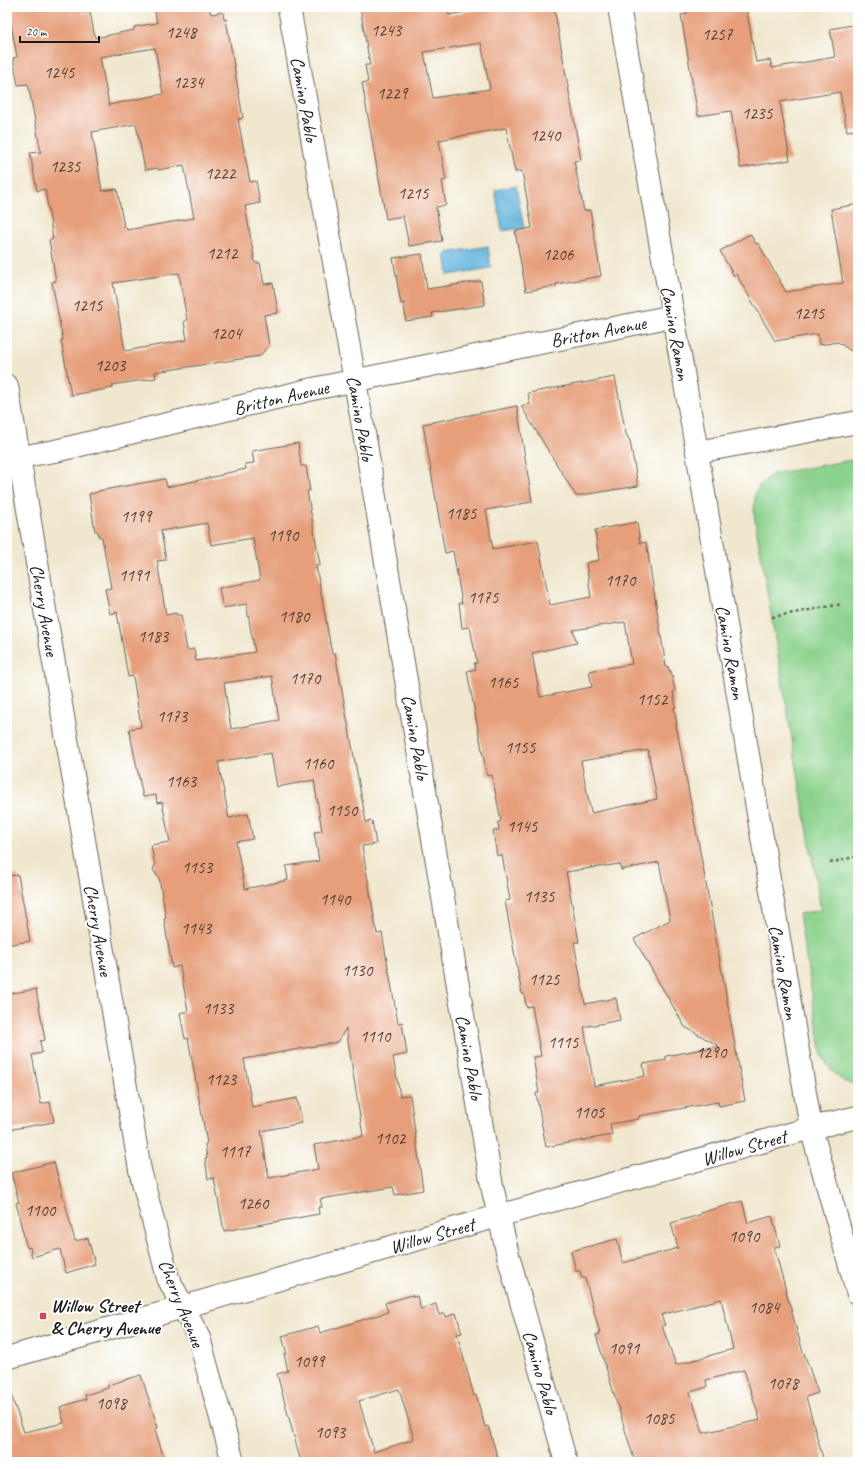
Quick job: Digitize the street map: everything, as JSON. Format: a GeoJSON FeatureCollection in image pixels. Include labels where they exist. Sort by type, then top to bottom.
{"type":"FeatureCollection","features":[{"type":"Feature","properties":{"kind":"street","name":"Camino Pablo"},"geometry":{"type":"LineString","coordinates":[[289,7],[492,1186],[508,1255],[566,1462]]}},
{"type":"Feature","properties":{"kind":"street","name":"Camino Ramon"},"geometry":{"type":"LineString","coordinates":[[618,7],[697,452],[811,1128],[858,1294]]}},
{"type":"Feature","properties":{"kind":"street","name":"Britton Avenue"},"geometry":{"type":"LineString","coordinates":[[13,458],[55,451],[354,380],[673,316]]}},
{"type":"Feature","properties":{"kind":"street","name":"Cherry Avenue"},"geometry":{"type":"LineString","coordinates":[[7,386],[13,458],[140,1170],[168,1278],[199,1338],[200,1346],[234,1462]]}},
{"type":"Feature","properties":{"kind":"street"},"geometry":{"type":"LineString","coordinates":[[697,452],[858,422]]}},
{"type":"Feature","properties":{"kind":"street","name":"Willow Street"},"geometry":{"type":"LineString","coordinates":[[7,1358],[498,1216],[811,1128],[858,1117]]}},
{"type":"Feature","properties":{"kind":"path"},"geometry":{"type":"LineString","coordinates":[[772,617],[842,604]]}},
{"type":"Feature","properties":{"kind":"path"},"geometry":{"type":"LineString","coordinates":[[830,863],[858,856]]}},
{"type":"Feature","properties":{"kind":"green space"},"geometry":{"type":"Polygon","coordinates":[[[858,459],[858,1084],[852,1084],[836,1075],[822,1056],[799,914],[821,910],[754,514],[755,495],[759,486],[772,474],[858,459]]]}},
{"type":"Feature","properties":{"kind":"water"},"geometry":{"type":"Polygon","coordinates":[[[516,186],[524,228],[502,231],[495,190],[516,186]]]}},
{"type":"Feature","properties":{"kind":"water"},"geometry":{"type":"Polygon","coordinates":[[[488,246],[491,268],[448,275],[445,253],[488,246]]]}},
{"type":"Feature","properties":{"kind":"building"},"geometry":{"type":"Polygon","coordinates":[[[8,7],[82,7],[83,13],[90,12],[95,38],[134,30],[134,27],[157,23],[154,7],[209,7],[211,14],[223,12],[224,20],[226,19],[243,118],[238,119],[250,182],[256,181],[260,203],[245,206],[255,263],[260,263],[264,284],[273,283],[278,313],[264,315],[269,345],[260,356],[155,372],[156,378],[112,385],[113,388],[71,395],[61,340],[63,340],[52,282],[56,281],[49,240],[53,239],[45,189],[37,191],[30,153],[41,152],[28,84],[18,85],[13,58],[17,57],[8,7]],[[155,48],[100,57],[109,105],[163,94],[155,48]],[[136,124],[92,132],[102,191],[117,189],[124,227],[126,227],[127,230],[194,218],[184,165],[158,170],[157,168],[145,170],[136,124]],[[179,273],[113,283],[125,351],[187,340],[184,321],[187,320],[179,273]]]}},
{"type":"Feature","properties":{"kind":"building"},"geometry":{"type":"Polygon","coordinates":[[[360,7],[447,7],[449,15],[490,7],[554,7],[581,160],[574,161],[584,211],[590,210],[601,276],[526,291],[515,231],[532,228],[522,171],[515,172],[506,128],[439,140],[446,180],[442,181],[446,205],[436,207],[442,241],[409,246],[403,216],[386,219],[362,83],[368,82],[365,65],[370,65],[360,7]],[[481,43],[424,52],[433,98],[490,89],[481,43]]]}},
{"type":"Feature","properties":{"kind":"building"},"geometry":{"type":"Polygon","coordinates":[[[686,7],[746,7],[756,62],[770,60],[772,68],[835,57],[830,29],[858,24],[858,130],[847,131],[840,92],[780,102],[790,160],[740,168],[731,111],[698,116],[681,15],[687,14],[686,7]]]}},
{"type":"Feature","properties":{"kind":"building"},"geometry":{"type":"Polygon","coordinates":[[[858,204],[858,356],[838,342],[819,345],[818,334],[775,341],[736,274],[734,276],[720,251],[750,234],[756,244],[758,243],[786,292],[843,283],[831,209],[858,204]]]}},
{"type":"Feature","properties":{"kind":"building"},"geometry":{"type":"Polygon","coordinates":[[[422,254],[427,289],[481,281],[485,305],[432,313],[433,317],[406,321],[404,303],[401,304],[393,258],[422,254]]]}},
{"type":"Feature","properties":{"kind":"building"},"geometry":{"type":"Polygon","coordinates":[[[615,377],[626,434],[630,441],[638,486],[576,496],[521,406],[530,404],[528,393],[615,377]]]}},
{"type":"Feature","properties":{"kind":"building"},"geometry":{"type":"Polygon","coordinates":[[[517,406],[532,502],[486,510],[493,549],[538,541],[550,605],[591,597],[586,563],[599,560],[595,530],[637,522],[640,543],[646,542],[666,667],[668,666],[669,671],[671,671],[675,691],[673,692],[676,707],[674,707],[676,725],[745,1101],[719,1106],[718,1102],[639,1116],[639,1119],[610,1124],[612,1135],[546,1147],[536,1093],[539,1093],[533,1057],[541,1056],[532,1006],[526,1007],[524,994],[522,994],[505,901],[510,900],[502,855],[497,856],[493,831],[499,830],[498,822],[501,821],[492,775],[487,776],[467,671],[476,669],[474,663],[477,663],[470,627],[462,628],[459,603],[462,603],[453,551],[445,553],[423,424],[517,406]],[[625,622],[573,630],[577,643],[532,653],[540,697],[592,687],[589,671],[632,664],[625,622]],[[648,750],[581,761],[591,813],[657,799],[648,750]],[[659,862],[621,870],[620,864],[592,868],[591,866],[591,868],[566,872],[579,942],[574,942],[585,1004],[616,998],[620,1020],[584,1027],[594,1086],[645,1076],[643,1064],[666,1060],[666,1056],[719,1046],[685,1027],[634,939],[670,920],[659,862]]]}},
{"type":"Feature","properties":{"kind":"building"},"geometry":{"type":"Polygon","coordinates":[[[298,443],[301,466],[306,466],[310,491],[307,491],[320,565],[316,566],[332,654],[335,653],[366,822],[372,821],[376,844],[362,846],[377,934],[382,933],[398,1023],[402,1022],[407,1054],[393,1057],[400,1096],[410,1095],[423,1190],[395,1195],[393,1187],[320,1199],[322,1207],[318,1207],[319,1214],[224,1231],[214,1178],[208,1179],[205,1158],[207,1158],[205,1144],[207,1143],[188,1038],[185,1039],[180,1013],[188,1011],[180,966],[172,968],[164,919],[166,918],[159,878],[153,870],[155,865],[151,845],[170,842],[162,802],[157,803],[156,795],[143,797],[129,729],[141,727],[133,676],[128,677],[117,612],[110,614],[105,589],[111,588],[102,537],[99,537],[98,531],[95,531],[89,494],[98,491],[165,479],[167,487],[246,469],[245,464],[254,463],[252,451],[298,443]],[[207,523],[161,531],[166,560],[157,561],[166,615],[176,613],[176,615],[181,615],[187,650],[194,649],[196,661],[255,652],[246,604],[223,608],[219,588],[260,580],[253,538],[211,545],[207,523]],[[272,676],[224,683],[231,729],[279,720],[272,676]],[[271,753],[218,762],[229,818],[248,814],[253,839],[236,842],[245,889],[288,880],[286,866],[319,861],[314,832],[322,831],[314,780],[277,787],[271,753]],[[346,1028],[338,1042],[244,1059],[252,1107],[297,1098],[302,1123],[261,1131],[269,1178],[318,1169],[314,1145],[363,1136],[346,1028]]]}},
{"type":"Feature","properties":{"kind":"building"},"geometry":{"type":"Polygon","coordinates":[[[18,875],[30,941],[7,945],[7,876],[18,875]]]}},
{"type":"Feature","properties":{"kind":"building"},"geometry":{"type":"Polygon","coordinates":[[[36,989],[45,1040],[40,1041],[42,1053],[32,1055],[41,1104],[50,1102],[54,1122],[7,1130],[7,994],[36,989]]]}},
{"type":"Feature","properties":{"kind":"building"},"geometry":{"type":"Polygon","coordinates":[[[54,1162],[75,1241],[88,1238],[95,1264],[66,1273],[60,1249],[32,1257],[30,1247],[27,1248],[16,1203],[19,1202],[11,1173],[54,1162]]]}},
{"type":"Feature","properties":{"kind":"building"},"geometry":{"type":"Polygon","coordinates":[[[742,1201],[748,1223],[772,1216],[780,1246],[774,1247],[803,1353],[818,1393],[806,1397],[824,1462],[635,1462],[596,1335],[600,1334],[585,1278],[582,1278],[580,1271],[576,1271],[571,1251],[617,1239],[623,1263],[678,1248],[671,1223],[700,1215],[700,1213],[742,1201]],[[721,1299],[661,1315],[665,1325],[662,1326],[676,1365],[733,1349],[721,1299]],[[744,1370],[706,1380],[707,1387],[690,1392],[703,1433],[760,1420],[744,1370]]]}},
{"type":"Feature","properties":{"kind":"building"},"geometry":{"type":"Polygon","coordinates":[[[412,1295],[413,1297],[417,1296],[421,1309],[436,1304],[439,1315],[445,1313],[446,1317],[456,1313],[462,1333],[457,1334],[474,1396],[476,1395],[485,1427],[488,1426],[499,1462],[301,1462],[277,1374],[288,1371],[284,1354],[287,1354],[282,1336],[318,1326],[320,1333],[388,1312],[385,1303],[412,1295]],[[399,1389],[359,1401],[374,1452],[414,1439],[399,1389]]]}},
{"type":"Feature","properties":{"kind":"building"},"geometry":{"type":"Polygon","coordinates":[[[141,1375],[158,1428],[155,1429],[165,1462],[7,1462],[7,1392],[10,1392],[24,1432],[64,1423],[60,1407],[86,1399],[85,1395],[108,1388],[108,1385],[141,1375]]]}},
{"type":"Feature","properties":{"kind":"place","name":"Willow Street & Cherry Avenue"},"geometry":{"type":"Point","coordinates":[43,1316]}}]}
